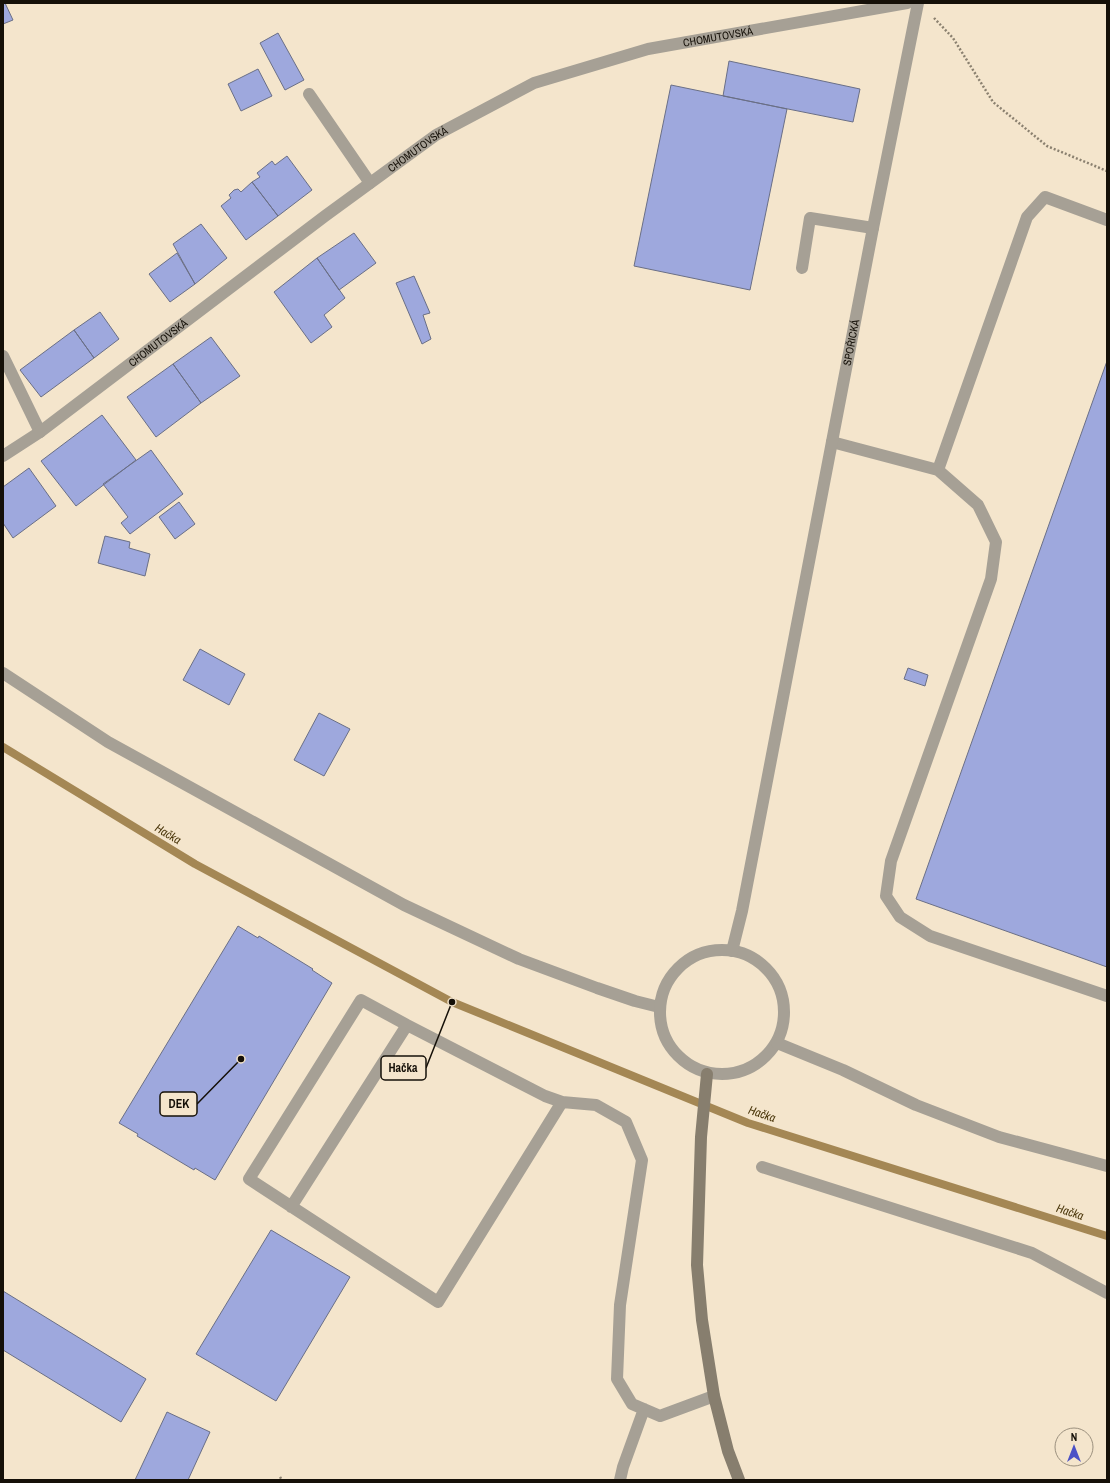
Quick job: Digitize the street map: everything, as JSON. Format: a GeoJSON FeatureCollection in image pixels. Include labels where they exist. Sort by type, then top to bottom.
{"type":"FeatureCollection","features":[{"type":"Feature","properties":{"kind":"main road"},"geometry":{"type":"LineString","coordinates":[[707,1077],[701,1137],[697,1265],[702,1320],[714,1396],[728,1451],[739,1480]]}},
{"type":"Feature","properties":{"kind":"street","name":"CHOMUTOVSKÁ"},"geometry":{"type":"LineString","coordinates":[[3,456],[40,432],[436,135],[534,83],[648,49],[907,3]]}},
{"type":"Feature","properties":{"kind":"street","name":"SPOŘICKÁ"},"geometry":{"type":"LineString","coordinates":[[732,951],[742,911],[873,228],[918,3]]}},
{"type":"Feature","properties":{"kind":"street"},"geometry":{"type":"LineString","coordinates":[[309,94],[370,183]]}},
{"type":"Feature","properties":{"kind":"street"},"geometry":{"type":"LineString","coordinates":[[938,470],[1027,217],[1045,197],[1107,220]]}},
{"type":"Feature","properties":{"kind":"street"},"geometry":{"type":"LineString","coordinates":[[802,268],[810,218],[873,228]]}},
{"type":"Feature","properties":{"kind":"street"},"geometry":{"type":"LineString","coordinates":[[3,356],[40,432]]}},
{"type":"Feature","properties":{"kind":"street"},"geometry":{"type":"LineString","coordinates":[[832,442],[938,470],[978,505],[996,542],[991,579],[891,861],[886,896],[900,917],[930,936],[1107,996]]}},
{"type":"Feature","properties":{"kind":"street"},"geometry":{"type":"LineString","coordinates":[[3,673],[108,742],[404,905],[519,959],[635,1001],[659,1006]]}},
{"type":"Feature","properties":{"kind":"street"},"geometry":{"type":"LineString","coordinates":[[715,950],[732,951],[748,956],[763,965],[774,978],[782,993],[785,1010],[783,1027],[777,1043],[764,1059],[747,1070],[728,1075],[707,1077],[676,1056],[666,1041],[660,1025],[659,1006],[663,990],[671,975],[683,963],[698,954],[715,950]]}},
{"type":"Feature","properties":{"kind":"street"},"geometry":{"type":"LineString","coordinates":[[562,1102],[438,1302],[249,1179],[361,1000],[545,1096],[562,1102],[596,1105],[626,1122],[642,1160],[620,1305],[617,1379],[632,1404],[660,1416],[714,1396]]}},
{"type":"Feature","properties":{"kind":"street"},"geometry":{"type":"LineString","coordinates":[[291,1207],[407,1025]]}},
{"type":"Feature","properties":{"kind":"street"},"geometry":{"type":"LineString","coordinates":[[777,1043],[844,1070],[916,1105],[999,1137],[1107,1166]]}},
{"type":"Feature","properties":{"kind":"street"},"geometry":{"type":"LineString","coordinates":[[762,1167],[1032,1253],[1107,1293]]}},
{"type":"Feature","properties":{"kind":"street"},"geometry":{"type":"LineString","coordinates":[[620,1480],[623,1467],[644,1409]]}},
{"type":"Feature","properties":{"kind":"path"},"geometry":{"type":"LineString","coordinates":[[930,13],[953,38],[993,102],[1046,146],[1107,171]]}},
{"type":"Feature","properties":{"kind":"building"},"geometry":{"type":"Polygon","coordinates":[[[3,3],[5,3],[13,20],[3,24],[3,3]]]}},
{"type":"Feature","properties":{"kind":"building"},"geometry":{"type":"Polygon","coordinates":[[[278,33],[304,80],[285,90],[260,43],[278,33]]]}},
{"type":"Feature","properties":{"kind":"building"},"geometry":{"type":"Polygon","coordinates":[[[729,61],[860,89],[853,122],[723,96],[729,61]]]}},
{"type":"Feature","properties":{"kind":"building"},"geometry":{"type":"Polygon","coordinates":[[[258,69],[272,96],[241,111],[228,84],[258,69]]]}},
{"type":"Feature","properties":{"kind":"building"},"geometry":{"type":"Polygon","coordinates":[[[671,85],[787,109],[750,290],[634,266],[671,85]]]}},
{"type":"Feature","properties":{"kind":"building"},"geometry":{"type":"Polygon","coordinates":[[[287,156],[312,190],[278,216],[252,182],[260,177],[257,173],[272,161],[275,165],[287,156]]]}},
{"type":"Feature","properties":{"kind":"building"},"geometry":{"type":"Polygon","coordinates":[[[252,182],[278,216],[246,240],[221,206],[231,198],[229,195],[234,190],[238,189],[241,192],[252,182]]]}},
{"type":"Feature","properties":{"kind":"building"},"geometry":{"type":"Polygon","coordinates":[[[201,224],[227,258],[195,284],[173,244],[201,224]]]}},
{"type":"Feature","properties":{"kind":"building"},"geometry":{"type":"Polygon","coordinates":[[[354,233],[376,263],[339,290],[317,258],[354,233]]]}},
{"type":"Feature","properties":{"kind":"building"},"geometry":{"type":"Polygon","coordinates":[[[177,253],[195,284],[170,302],[149,274],[177,253]]]}},
{"type":"Feature","properties":{"kind":"building"},"geometry":{"type":"Polygon","coordinates":[[[317,258],[345,298],[324,315],[332,327],[311,343],[274,292],[317,258]]]}},
{"type":"Feature","properties":{"kind":"building"},"geometry":{"type":"Polygon","coordinates":[[[414,276],[430,313],[423,315],[431,339],[422,344],[396,283],[414,276]]]}},
{"type":"Feature","properties":{"kind":"building"},"geometry":{"type":"Polygon","coordinates":[[[100,312],[119,339],[94,358],[74,330],[100,312]]]}},
{"type":"Feature","properties":{"kind":"building"},"geometry":{"type":"Polygon","coordinates":[[[74,330],[94,358],[41,397],[20,370],[74,330]]]}},
{"type":"Feature","properties":{"kind":"building"},"geometry":{"type":"Polygon","coordinates":[[[211,337],[240,376],[201,403],[173,364],[211,337]]]}},
{"type":"Feature","properties":{"kind":"building"},"geometry":{"type":"Polygon","coordinates":[[[1107,361],[1107,967],[916,899],[1107,361]]]}},
{"type":"Feature","properties":{"kind":"building"},"geometry":{"type":"Polygon","coordinates":[[[173,364],[201,403],[156,437],[127,397],[173,364]]]}},
{"type":"Feature","properties":{"kind":"building"},"geometry":{"type":"Polygon","coordinates":[[[102,415],[136,460],[76,506],[41,461],[102,415]]]}},
{"type":"Feature","properties":{"kind":"building"},"geometry":{"type":"Polygon","coordinates":[[[151,450],[183,494],[130,534],[121,523],[128,517],[103,484],[151,450]]]}},
{"type":"Feature","properties":{"kind":"building"},"geometry":{"type":"Polygon","coordinates":[[[29,468],[56,506],[13,538],[3,523],[3,487],[29,468]]]}},
{"type":"Feature","properties":{"kind":"building"},"geometry":{"type":"Polygon","coordinates":[[[179,502],[195,524],[175,539],[159,517],[179,502]]]}},
{"type":"Feature","properties":{"kind":"building"},"geometry":{"type":"Polygon","coordinates":[[[105,536],[130,542],[129,548],[150,554],[145,576],[98,563],[105,536]]]}},
{"type":"Feature","properties":{"kind":"building"},"geometry":{"type":"Polygon","coordinates":[[[200,649],[245,674],[229,705],[183,680],[200,649]]]}},
{"type":"Feature","properties":{"kind":"building"},"geometry":{"type":"Polygon","coordinates":[[[908,668],[928,675],[925,686],[904,679],[908,668]]]}},
{"type":"Feature","properties":{"kind":"building"},"geometry":{"type":"Polygon","coordinates":[[[319,713],[350,729],[324,776],[294,760],[319,713]]]}},
{"type":"Feature","properties":{"kind":"building"},"geometry":{"type":"Polygon","coordinates":[[[238,926],[258,938],[259,936],[313,969],[312,970],[332,983],[215,1180],[195,1168],[194,1170],[137,1136],[138,1134],[119,1123],[238,926]]]}},
{"type":"Feature","properties":{"kind":"building"},"geometry":{"type":"Polygon","coordinates":[[[271,1230],[350,1277],[276,1401],[196,1354],[271,1230]]]}},
{"type":"Feature","properties":{"kind":"building"},"geometry":{"type":"Polygon","coordinates":[[[3,1291],[146,1379],[121,1422],[3,1350],[3,1291]]]}},
{"type":"Feature","properties":{"kind":"building"},"geometry":{"type":"Polygon","coordinates":[[[167,1412],[210,1432],[188,1480],[135,1480],[167,1412]]]}},
{"type":"Feature","properties":{"kind":"waterway","name":"Hačka"},"geometry":{"type":"LineString","coordinates":[[3,747],[195,864],[452,1002],[748,1123],[1107,1236]]}},
{"type":"Feature","properties":{"kind":"place","name":"Hačka"},"geometry":{"type":"Point","coordinates":[452,1002]}},
{"type":"Feature","properties":{"kind":"place","name":"DEK"},"geometry":{"type":"Point","coordinates":[241,1059]}}]}
